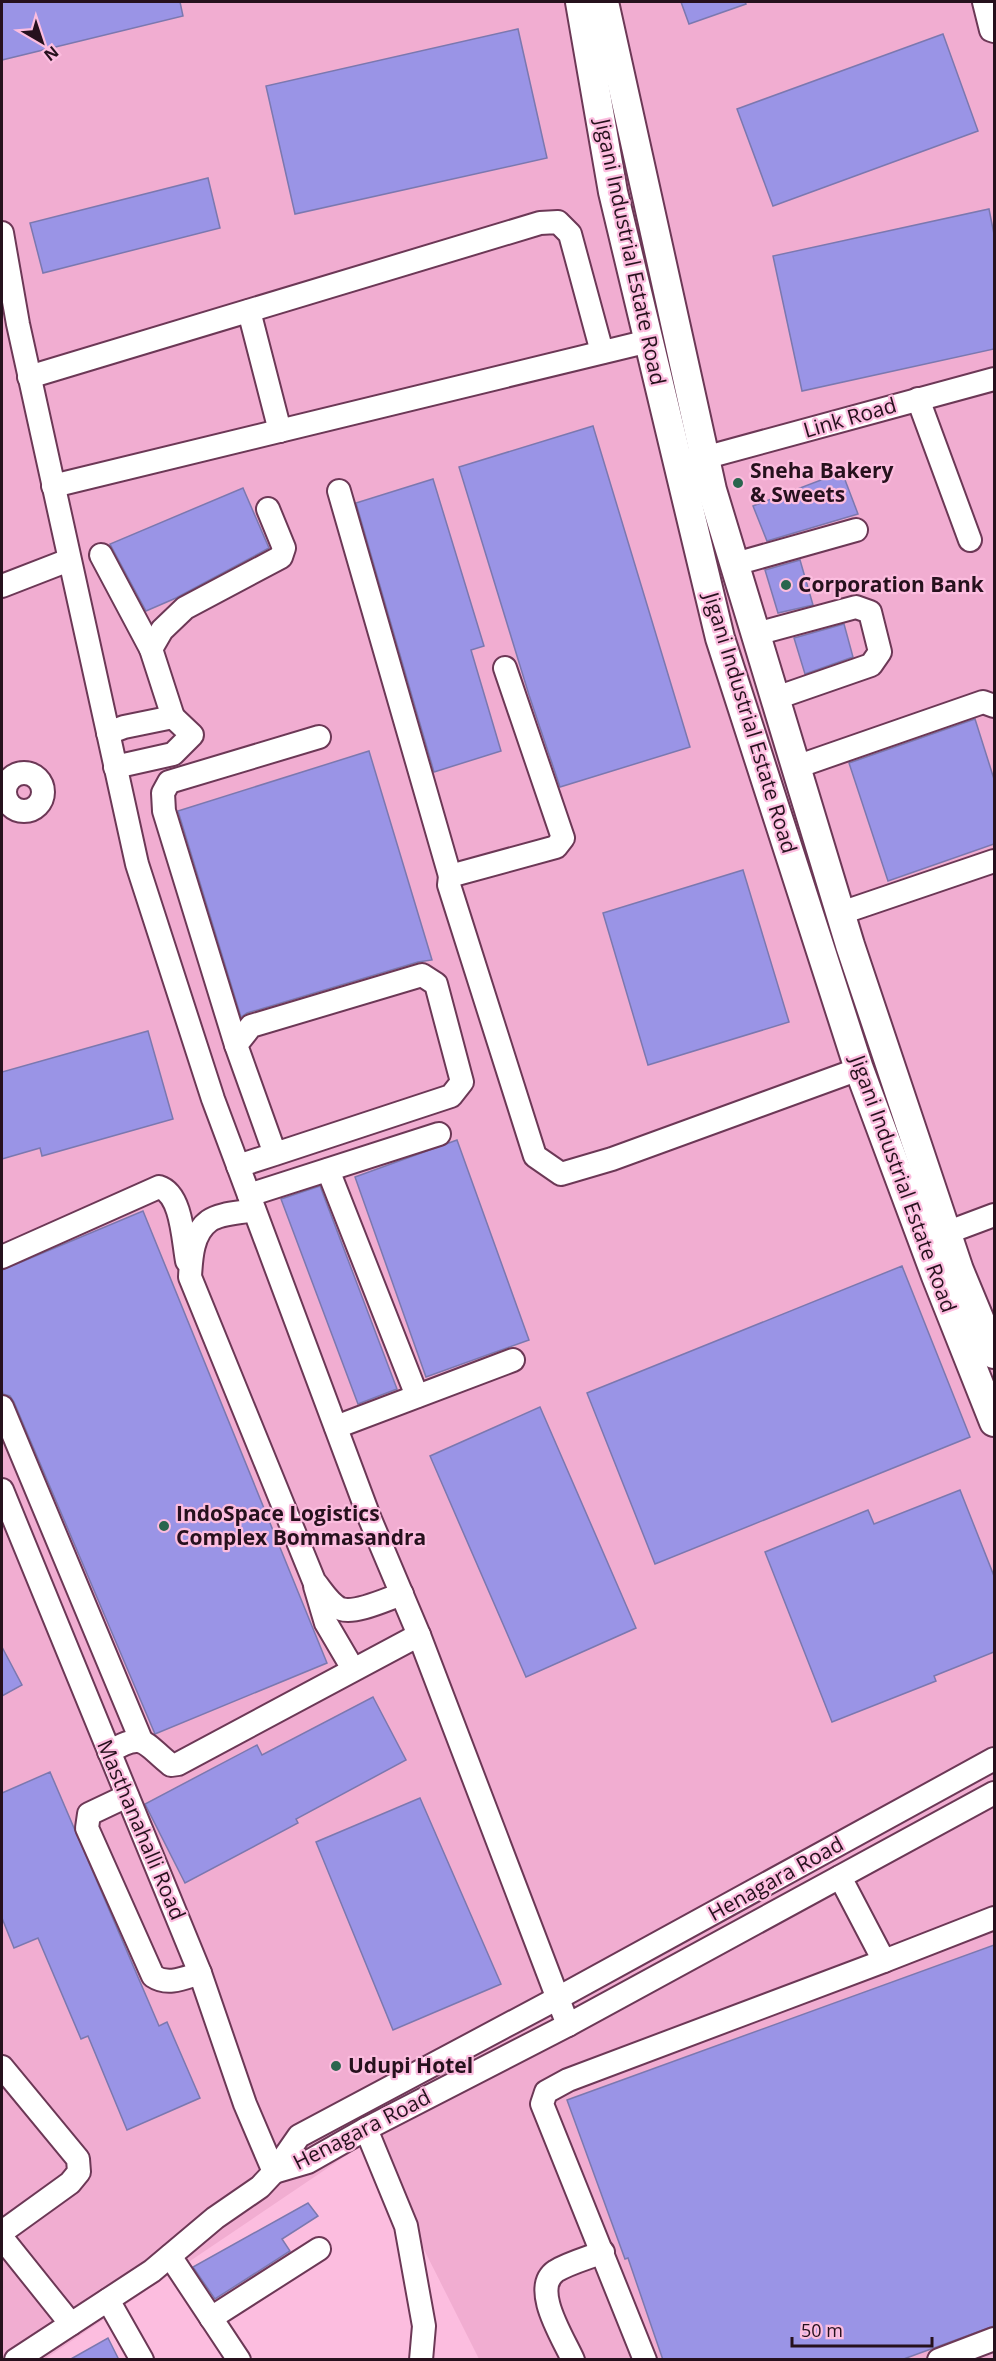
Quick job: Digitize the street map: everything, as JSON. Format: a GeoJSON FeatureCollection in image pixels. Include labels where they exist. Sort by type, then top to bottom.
{"type":"FeatureCollection","features":[{"type":"Feature","properties":{"kind":"main road","name":"Jigani Industrial Estate Road"},"geometry":{"type":"LineString","coordinates":[[580,2],[613,192],[649,341],[692,461],[712,490],[841,913],[946,1233],[994,1354]]}},
{"type":"Feature","properties":{"kind":"main road","name":"Jigani Industrial Estate Road"},"geometry":{"type":"LineString","coordinates":[[604,2],[692,461],[720,638],[859,1069],[936,1276],[994,1422]]}},
{"type":"Feature","properties":{"kind":"street"},"geometry":{"type":"LineString","coordinates":[[984,2],[991,30],[994,31]]}},
{"type":"Feature","properties":{"kind":"street"},"geometry":{"type":"LineString","coordinates":[[29,377],[540,223],[558,222],[570,234],[602,352]]}},
{"type":"Feature","properties":{"kind":"street"},"geometry":{"type":"LineString","coordinates":[[2,233],[29,377],[137,864],[213,1098],[238,1166],[370,1520],[419,1635],[568,2025]]}},
{"type":"Feature","properties":{"kind":"street"},"geometry":{"type":"LineString","coordinates":[[249,310],[280,431]]}},
{"type":"Feature","properties":{"kind":"street"},"geometry":{"type":"LineString","coordinates":[[53,486],[649,341]]}},
{"type":"Feature","properties":{"kind":"street","name":"Link Road"},"geometry":{"type":"LineString","coordinates":[[692,461],[994,378]]}},
{"type":"Feature","properties":{"kind":"street"},"geometry":{"type":"LineString","coordinates":[[918,399],[970,540]]}},
{"type":"Feature","properties":{"kind":"street"},"geometry":{"type":"LineString","coordinates":[[339,491],[450,876],[449,885],[535,1156],[561,1174],[612,1159],[859,1069]]}},
{"type":"Feature","properties":{"kind":"street"},"geometry":{"type":"LineString","coordinates":[[151,649],[162,630],[185,608],[281,557],[284,548],[268,509]]}},
{"type":"Feature","properties":{"kind":"street"},"geometry":{"type":"LineString","coordinates":[[735,564],[856,530]]}},
{"type":"Feature","properties":{"kind":"street"},"geometry":{"type":"LineString","coordinates":[[101,555],[151,649],[173,717],[192,735],[172,754],[116,767]]}},
{"type":"Feature","properties":{"kind":"street"},"geometry":{"type":"LineString","coordinates":[[2,586],[69,560]]}},
{"type":"Feature","properties":{"kind":"street"},"geometry":{"type":"LineString","coordinates":[[756,634],[856,607],[870,612],[880,652],[871,665],[776,698]]}},
{"type":"Feature","properties":{"kind":"street"},"geometry":{"type":"LineString","coordinates":[[450,876],[556,847],[563,838],[505,668]]}},
{"type":"Feature","properties":{"kind":"street"},"geometry":{"type":"LineString","coordinates":[[796,767],[983,702],[994,706]]}},
{"type":"Feature","properties":{"kind":"street"},"geometry":{"type":"LineString","coordinates":[[108,734],[173,717]]}},
{"type":"Feature","properties":{"kind":"street"},"geometry":{"type":"LineString","coordinates":[[275,1154],[236,1045],[164,811],[163,793],[169,782],[319,737]]}},
{"type":"Feature","properties":{"kind":"street"},"geometry":{"type":"LineString","coordinates":[[841,913],[994,861]]}},
{"type":"Feature","properties":{"kind":"street"},"geometry":{"type":"LineString","coordinates":[[236,1045],[251,1026],[422,975],[436,984],[462,1082],[451,1096],[238,1166]]}},
{"type":"Feature","properties":{"kind":"street"},"geometry":{"type":"LineString","coordinates":[[190,1277],[193,1247],[208,1221],[328,1170],[440,1134]]}},
{"type":"Feature","properties":{"kind":"street"},"geometry":{"type":"LineString","coordinates":[[328,1170],[417,1396]]}},
{"type":"Feature","properties":{"kind":"street"},"geometry":{"type":"LineString","coordinates":[[2,1257],[159,1187],[172,1195],[177,1205],[190,1277],[314,1581],[326,1623],[353,1669]]}},
{"type":"Feature","properties":{"kind":"street"},"geometry":{"type":"LineString","coordinates":[[946,1233],[994,1215]]}},
{"type":"Feature","properties":{"kind":"street"},"geometry":{"type":"LineString","coordinates":[[336,1427],[513,1360]]}},
{"type":"Feature","properties":{"kind":"street"},"geometry":{"type":"LineString","coordinates":[[2,1407],[141,1740],[171,1765],[178,1764],[419,1635]]}},
{"type":"Feature","properties":{"kind":"street","name":"Masthanahalli Road"},"geometry":{"type":"LineString","coordinates":[[2,1490],[200,1973],[245,2104],[274,2172]]}},
{"type":"Feature","properties":{"kind":"street"},"geometry":{"type":"LineString","coordinates":[[314,1581],[329,1600],[341,1609],[357,1609],[402,1594]]}},
{"type":"Feature","properties":{"kind":"street"},"geometry":{"type":"LineString","coordinates":[[109,1752],[126,1742],[141,1740]]}},
{"type":"Feature","properties":{"kind":"street","name":"Henagara Road"},"geometry":{"type":"LineString","coordinates":[[274,2172],[299,2136],[558,1998],[994,1760]]}},
{"type":"Feature","properties":{"kind":"street","name":"Henagara Road"},"geometry":{"type":"LineString","coordinates":[[274,2172],[308,2162],[366,2129],[568,2025],[994,1793]]}},
{"type":"Feature","properties":{"kind":"street"},"geometry":{"type":"LineString","coordinates":[[127,1796],[88,1814],[87,1828],[153,1976],[160,1981],[169,1982],[200,1973]]}},
{"type":"Feature","properties":{"kind":"street"},"geometry":{"type":"LineString","coordinates":[[840,1877],[884,1961]]}},
{"type":"Feature","properties":{"kind":"street"},"geometry":{"type":"LineString","coordinates":[[645,2360],[542,2104],[546,2092],[568,2080],[994,1918]]}},
{"type":"Feature","properties":{"kind":"street"},"geometry":{"type":"LineString","coordinates":[[2,2067],[78,2159],[79,2172],[70,2183],[2,2232]]}},
{"type":"Feature","properties":{"kind":"street"},"geometry":{"type":"LineString","coordinates":[[366,2129],[406,2226],[424,2326],[421,2360]]}},
{"type":"Feature","properties":{"kind":"street"},"geometry":{"type":"LineString","coordinates":[[16,2360],[152,2271],[215,2218],[260,2187],[274,2172]]}},
{"type":"Feature","properties":{"kind":"street"},"geometry":{"type":"LineString","coordinates":[[2,2238],[71,2324]]}},
{"type":"Feature","properties":{"kind":"street"},"geometry":{"type":"LineString","coordinates":[[211,2318],[319,2249]]}},
{"type":"Feature","properties":{"kind":"street"},"geometry":{"type":"LineString","coordinates":[[573,2360],[546,2300],[546,2284],[554,2272],[603,2252]]}},
{"type":"Feature","properties":{"kind":"street"},"geometry":{"type":"LineString","coordinates":[[170,2256],[239,2360]]}},
{"type":"Feature","properties":{"kind":"street"},"geometry":{"type":"LineString","coordinates":[[108,2300],[142,2360]]}},
{"type":"Feature","properties":{"kind":"street"},"geometry":{"type":"LineString","coordinates":[[939,2360],[994,2339]]}},
{"type":"Feature","properties":{"kind":"shaded area"},"geometry":{"type":"Polygon","coordinates":[[[2,2],[994,2],[994,2359],[479,2359],[369,2140],[45,2359],[2,2360],[2,2]]]}},
{"type":"Feature","properties":{"kind":"building"},"geometry":{"type":"Polygon","coordinates":[[[2,2],[180,2],[183,16],[2,60],[2,2]]]}},
{"type":"Feature","properties":{"kind":"building"},"geometry":{"type":"Polygon","coordinates":[[[681,2],[745,2],[746,4],[689,24],[681,2]]]}},
{"type":"Feature","properties":{"kind":"building"},"geometry":{"type":"Polygon","coordinates":[[[518,29],[547,158],[295,214],[266,86],[518,29]]]}},
{"type":"Feature","properties":{"kind":"building"},"geometry":{"type":"Polygon","coordinates":[[[943,34],[978,131],[773,206],[737,109],[943,34]]]}},
{"type":"Feature","properties":{"kind":"building"},"geometry":{"type":"Polygon","coordinates":[[[208,178],[220,228],[43,273],[30,223],[208,178]]]}},
{"type":"Feature","properties":{"kind":"building"},"geometry":{"type":"Polygon","coordinates":[[[989,209],[994,234],[994,349],[802,391],[773,256],[989,209]]]}},
{"type":"Feature","properties":{"kind":"building"},"geometry":{"type":"Polygon","coordinates":[[[593,426],[690,747],[560,787],[529,695],[459,467],[593,426]]]}},
{"type":"Feature","properties":{"kind":"building"},"geometry":{"type":"Polygon","coordinates":[[[842,472],[858,514],[767,541],[753,506],[842,472]]]}},
{"type":"Feature","properties":{"kind":"building"},"geometry":{"type":"Polygon","coordinates":[[[433,479],[484,646],[471,650],[501,751],[434,772],[356,503],[433,479]]]}},
{"type":"Feature","properties":{"kind":"building"},"geometry":{"type":"Polygon","coordinates":[[[243,488],[269,548],[176,598],[146,611],[110,544],[243,488]]]}},
{"type":"Feature","properties":{"kind":"building"},"geometry":{"type":"Polygon","coordinates":[[[800,560],[813,605],[778,613],[765,570],[800,560]]]}},
{"type":"Feature","properties":{"kind":"building"},"geometry":{"type":"Polygon","coordinates":[[[844,624],[853,657],[805,674],[794,638],[844,624]]]}},
{"type":"Feature","properties":{"kind":"building"},"geometry":{"type":"Polygon","coordinates":[[[975,719],[994,779],[994,844],[888,881],[849,763],[975,719]]]}},
{"type":"Feature","properties":{"kind":"building"},"geometry":{"type":"Polygon","coordinates":[[[369,751],[432,960],[418,962],[247,1013],[241,1017],[178,811],[369,751]]]}},
{"type":"Feature","properties":{"kind":"building"},"geometry":{"type":"Polygon","coordinates":[[[743,870],[789,1022],[648,1065],[603,913],[743,870]]]}},
{"type":"Feature","properties":{"kind":"building"},"geometry":{"type":"Polygon","coordinates":[[[148,1031],[173,1119],[42,1156],[40,1148],[2,1159],[2,1072],[148,1031]]]}},
{"type":"Feature","properties":{"kind":"building"},"geometry":{"type":"Polygon","coordinates":[[[457,1140],[529,1340],[426,1377],[355,1177],[457,1140]]]}},
{"type":"Feature","properties":{"kind":"building"},"geometry":{"type":"Polygon","coordinates":[[[320,1186],[397,1389],[358,1404],[281,1199],[320,1186]]]}},
{"type":"Feature","properties":{"kind":"building","name":"IndoSpace Logistics Complex Bommasandra"},"geometry":{"type":"Polygon","coordinates":[[[143,1211],[327,1663],[155,1734],[14,1402],[10,1396],[3,1394],[2,1390],[2,1270],[143,1211]]]}},
{"type":"Feature","properties":{"kind":"building"},"geometry":{"type":"Polygon","coordinates":[[[902,1266],[970,1437],[655,1564],[587,1393],[902,1266]]]}},
{"type":"Feature","properties":{"kind":"building"},"geometry":{"type":"Polygon","coordinates":[[[540,1407],[636,1628],[526,1677],[430,1456],[540,1407]]]}},
{"type":"Feature","properties":{"kind":"building"},"geometry":{"type":"Polygon","coordinates":[[[960,1490],[994,1576],[994,1652],[934,1676],[936,1681],[832,1722],[765,1552],[868,1510],[874,1524],[960,1490]]]}},
{"type":"Feature","properties":{"kind":"building"},"geometry":{"type":"Polygon","coordinates":[[[2,1647],[22,1685],[2,1696],[2,1647]]]}},
{"type":"Feature","properties":{"kind":"building"},"geometry":{"type":"Polygon","coordinates":[[[373,1697],[406,1760],[296,1819],[298,1823],[185,1883],[145,1804],[257,1745],[262,1755],[373,1697]]]}},
{"type":"Feature","properties":{"kind":"building"},"geometry":{"type":"Polygon","coordinates":[[[50,1772],[159,2026],[167,2022],[200,2098],[127,2130],[88,2036],[81,2039],[38,1938],[14,1948],[2,1918],[2,1793],[50,1772]]]}},
{"type":"Feature","properties":{"kind":"building"},"geometry":{"type":"Polygon","coordinates":[[[420,1798],[501,1984],[393,2030],[316,1842],[420,1798]]]}},
{"type":"Feature","properties":{"kind":"building"},"geometry":{"type":"Polygon","coordinates":[[[994,1945],[994,2326],[901,2360],[663,2360],[628,2258],[625,2259],[567,2100],[994,1945]]]}},
{"type":"Feature","properties":{"kind":"building"},"geometry":{"type":"Polygon","coordinates":[[[308,2203],[318,2216],[282,2239],[290,2251],[215,2299],[193,2267],[308,2203]]]}},
{"type":"Feature","properties":{"kind":"building"},"geometry":{"type":"Polygon","coordinates":[[[108,2338],[119,2360],[69,2360],[108,2338]]]}},
{"type":"Feature","properties":{"kind":"place","name":"Sneha Bakery & Sweets"},"geometry":{"type":"Point","coordinates":[738,483]}},
{"type":"Feature","properties":{"kind":"place","name":"Corporation Bank"},"geometry":{"type":"Point","coordinates":[786,585]}},
{"type":"Feature","properties":{"kind":"place","name":"IndoSpace Logistics Complex Bommasandra"},"geometry":{"type":"Point","coordinates":[164,1526]}},
{"type":"Feature","properties":{"kind":"place","name":"Udupi Hotel"},"geometry":{"type":"Point","coordinates":[336,2066]}}]}
